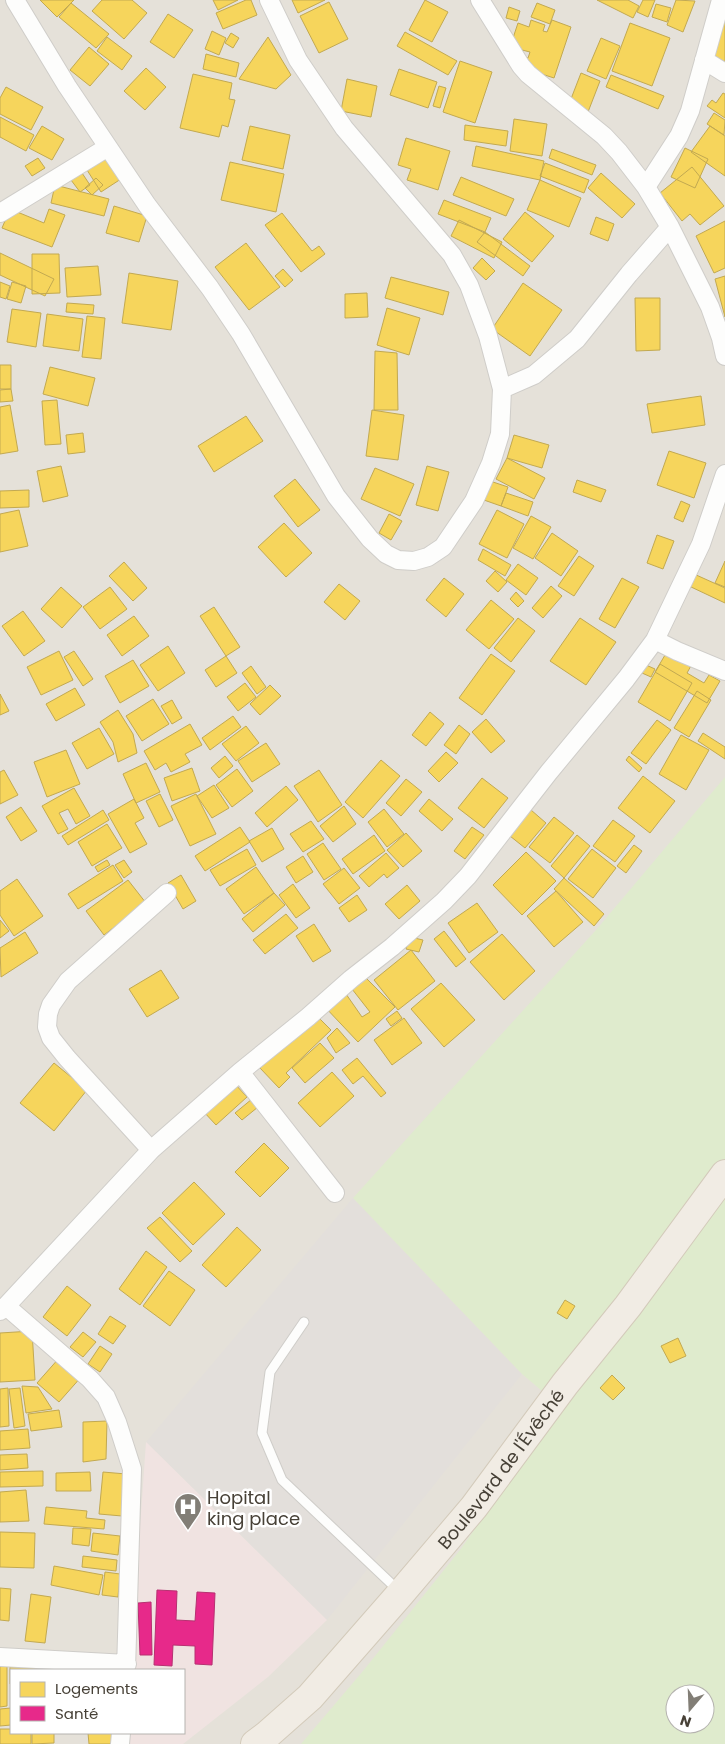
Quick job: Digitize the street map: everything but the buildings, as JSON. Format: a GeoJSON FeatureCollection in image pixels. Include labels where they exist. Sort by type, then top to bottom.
{"type":"FeatureCollection","features":[{"type":"Feature","properties":{"kind":"main road","name":"Boulevard de l'Évêché"},"geometry":{"type":"LineString","coordinates":[[255,1744],[310,1697],[474,1507],[565,1384],[628,1306],[725,1174]]}},
{"type":"Feature","properties":{"kind":"street"},"geometry":{"type":"LineString","coordinates":[[16,0],[67,86],[147,205],[210,288],[241,334],[336,496],[370,539],[386,554],[398,560],[414,562],[428,557],[443,547],[474,501],[491,463],[500,434],[502,389],[488,336],[462,270],[452,254],[344,128],[298,60],[269,0]]}},
{"type":"Feature","properties":{"kind":"street"},"geometry":{"type":"LineString","coordinates":[[480,0],[520,66],[604,136],[646,187],[670,227],[710,308],[721,338],[725,356]]}},
{"type":"Feature","properties":{"kind":"street"},"geometry":{"type":"LineString","coordinates":[[646,187],[679,136],[690,111],[721,0]]}},
{"type":"Feature","properties":{"kind":"street"},"geometry":{"type":"LineString","coordinates":[[704,60],[725,73]]}},
{"type":"Feature","properties":{"kind":"street"},"geometry":{"type":"LineString","coordinates":[[0,213],[108,146]]}},
{"type":"Feature","properties":{"kind":"street"},"geometry":{"type":"LineString","coordinates":[[502,389],[534,375],[576,339],[670,227]]}},
{"type":"Feature","properties":{"kind":"street"},"geometry":{"type":"LineString","coordinates":[[0,1657],[126,1667],[132,1469],[127,1448],[106,1398],[90,1379],[3,1308],[151,1150],[240,1072],[392,947],[463,882],[549,772],[626,679],[655,640],[701,544],[725,474]]}},
{"type":"Feature","properties":{"kind":"street"},"geometry":{"type":"LineString","coordinates":[[655,640],[725,671]]}},
{"type":"Feature","properties":{"kind":"street"},"geometry":{"type":"LineString","coordinates":[[151,1150],[67,1058],[51,1038],[47,1027],[48,1014],[52,1005],[68,982],[167,893]]}},
{"type":"Feature","properties":{"kind":"street"},"geometry":{"type":"LineString","coordinates":[[240,1072],[335,1192]]}},
{"type":"Feature","properties":{"kind":"lane"},"geometry":{"type":"LineString","coordinates":[[304,1322],[270,1372],[262,1433],[282,1480],[401,1593]]}},
{"type":"Feature","properties":{"kind":"shaded area"},"geometry":{"type":"Polygon","coordinates":[[[0,0],[725,0],[725,1744],[0,1744],[0,0]]]}},
{"type":"Feature","properties":{"kind":"shaded area"},"geometry":{"type":"Polygon","coordinates":[[[353,1198],[522,1374],[327,1620],[146,1442],[353,1198]]]}},
{"type":"Feature","properties":{"kind":"shaded area","name":"Hopital king place"},"geometry":{"type":"Polygon","coordinates":[[[146,1442],[327,1620],[268,1677],[183,1744],[125,1744],[126,1734],[185,1734],[185,1669],[130,1669],[146,1442]]]}},
{"type":"Feature","properties":{"kind":"green space"},"geometry":{"type":"Polygon","coordinates":[[[725,777],[725,1744],[301,1744],[363,1671],[460,1550],[561,1407],[522,1374],[353,1198],[596,930],[725,777]]]}},
{"type":"Feature","properties":{"kind":"place","name":"Hopital king place"},"geometry":{"type":"Point","coordinates":[188,1531]}}]}
